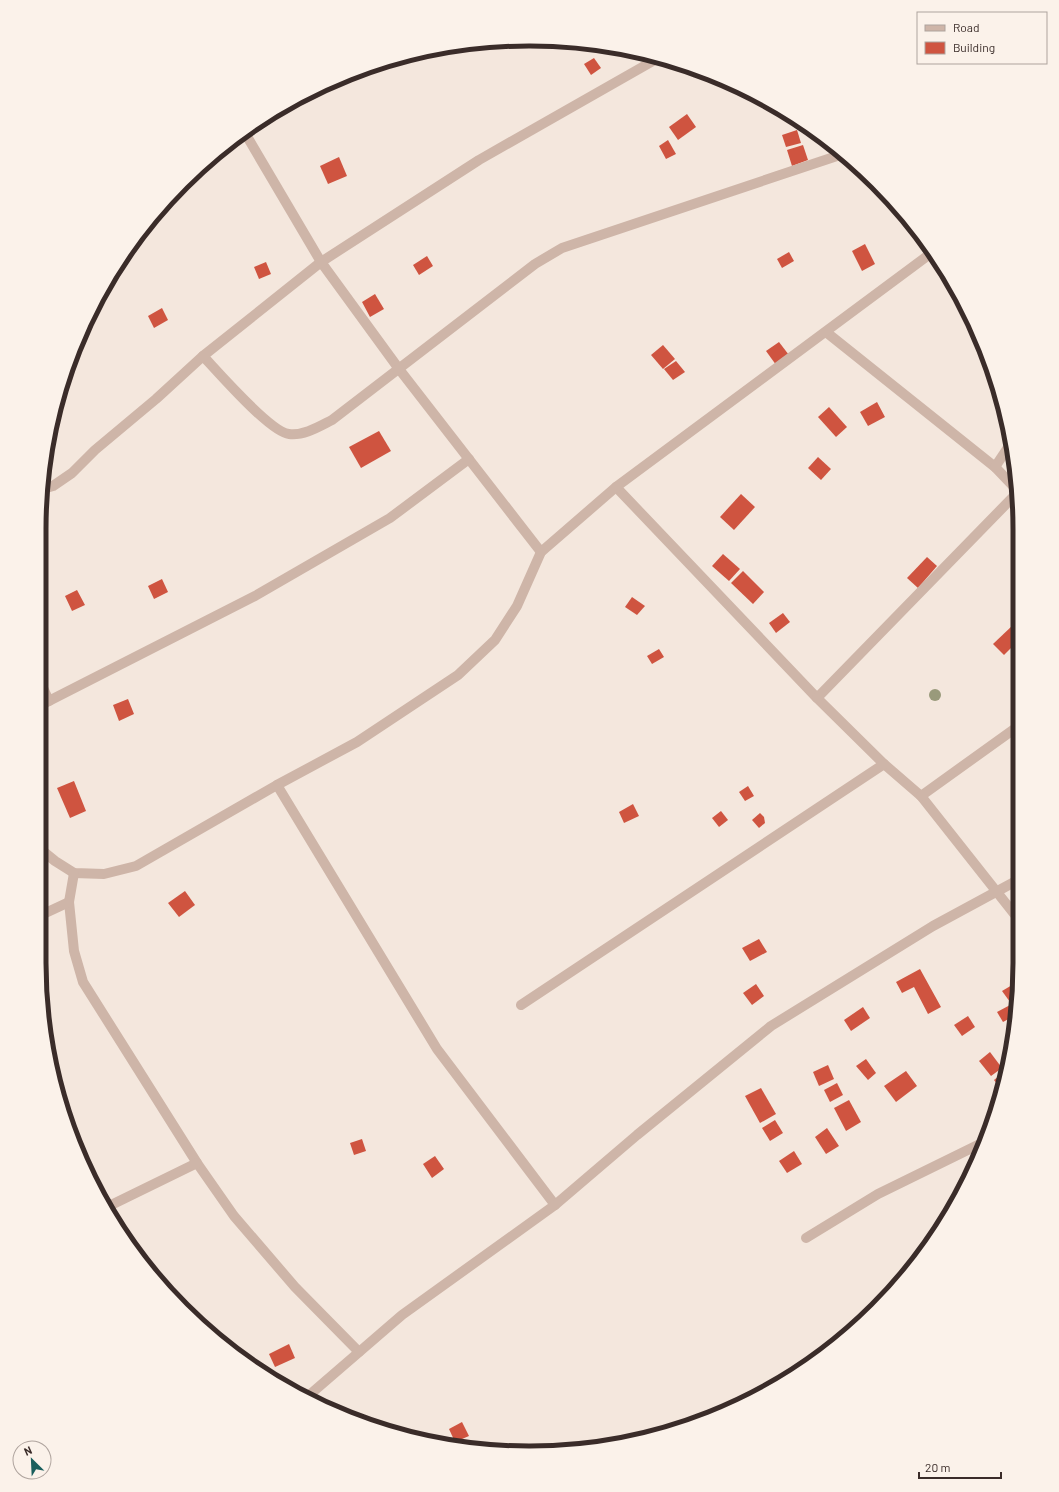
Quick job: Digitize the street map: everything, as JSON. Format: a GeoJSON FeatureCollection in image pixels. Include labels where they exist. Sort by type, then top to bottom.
{"type":"FeatureCollection","features":[{"type":"Feature","properties":{"kind":"street"},"geometry":{"type":"LineString","coordinates":[[48,488],[53,486],[72,473],[95,450],[156,399],[203,356],[321,262],[479,160],[652,61]]}},
{"type":"Feature","properties":{"kind":"street"},"geometry":{"type":"LineString","coordinates":[[247,137],[321,262],[399,370],[541,552]]}},
{"type":"Feature","properties":{"kind":"street"},"geometry":{"type":"LineString","coordinates":[[203,356],[250,405],[277,430],[289,434],[303,433],[332,420],[535,264],[562,248],[836,156]]}},
{"type":"Feature","properties":{"kind":"street"},"geometry":{"type":"LineString","coordinates":[[46,854],[74,873],[104,874],[136,866],[276,785],[357,742],[458,675],[495,640],[517,606],[541,552],[616,487],[928,256]]}},
{"type":"Feature","properties":{"kind":"street"},"geometry":{"type":"LineString","coordinates":[[826,332],[995,467],[1011,483]]}},
{"type":"Feature","properties":{"kind":"street"},"geometry":{"type":"LineString","coordinates":[[995,467],[1006,450]]}},
{"type":"Feature","properties":{"kind":"street"},"geometry":{"type":"LineString","coordinates":[[46,702],[218,616],[269,588],[390,518],[469,460]]}},
{"type":"Feature","properties":{"kind":"street"},"geometry":{"type":"LineString","coordinates":[[616,487],[817,698],[884,764],[921,796],[1013,914]]}},
{"type":"Feature","properties":{"kind":"street"},"geometry":{"type":"LineString","coordinates":[[817,698],[1012,498]]}},
{"type":"Feature","properties":{"kind":"street"},"geometry":{"type":"LineString","coordinates":[[46,694],[49,701]]}},
{"type":"Feature","properties":{"kind":"street"},"geometry":{"type":"LineString","coordinates":[[921,796],[1013,730]]}},
{"type":"Feature","properties":{"kind":"street"},"geometry":{"type":"LineString","coordinates":[[521,1005],[884,764]]}},
{"type":"Feature","properties":{"kind":"street"},"geometry":{"type":"LineString","coordinates":[[276,785],[437,1049],[555,1205]]}},
{"type":"Feature","properties":{"kind":"street"},"geometry":{"type":"LineString","coordinates":[[74,873],[69,902],[74,951],[83,982],[197,1163],[239,1222],[295,1286],[359,1352]]}},
{"type":"Feature","properties":{"kind":"street"},"geometry":{"type":"LineString","coordinates":[[311,1393],[402,1315],[555,1205],[637,1135],[771,1026],[933,926],[1013,883]]}},
{"type":"Feature","properties":{"kind":"street"},"geometry":{"type":"LineString","coordinates":[[46,913],[69,902]]}},
{"type":"Feature","properties":{"kind":"street"},"geometry":{"type":"LineString","coordinates":[[806,1238],[878,1194],[977,1145]]}},
{"type":"Feature","properties":{"kind":"street"},"geometry":{"type":"LineString","coordinates":[[111,1205],[197,1163]]}},
{"type":"Feature","properties":{"kind":"building"},"geometry":{"type":"Polygon","coordinates":[[[594,58],[601,68],[591,75],[584,64],[594,58]]]}},
{"type":"Feature","properties":{"kind":"building"},"geometry":{"type":"Polygon","coordinates":[[[687,114],[696,127],[678,140],[669,127],[687,114]]]}},
{"type":"Feature","properties":{"kind":"building"},"geometry":{"type":"Polygon","coordinates":[[[797,130],[801,143],[786,147],[782,135],[797,130]]]}},
{"type":"Feature","properties":{"kind":"building"},"geometry":{"type":"Polygon","coordinates":[[[668,140],[676,154],[666,159],[659,146],[668,140]]]}},
{"type":"Feature","properties":{"kind":"building"},"geometry":{"type":"Polygon","coordinates":[[[803,145],[808,160],[792,166],[787,150],[803,145]]]}},
{"type":"Feature","properties":{"kind":"building"},"geometry":{"type":"Polygon","coordinates":[[[339,157],[347,176],[328,184],[320,166],[339,157]]]}},
{"type":"Feature","properties":{"kind":"building"},"geometry":{"type":"Polygon","coordinates":[[[865,244],[875,264],[862,271],[852,251],[865,244]]]}},
{"type":"Feature","properties":{"kind":"building"},"geometry":{"type":"Polygon","coordinates":[[[789,252],[794,261],[782,268],[777,259],[789,252]]]}},
{"type":"Feature","properties":{"kind":"building"},"geometry":{"type":"Polygon","coordinates":[[[427,256],[433,266],[419,275],[413,265],[427,256]]]}},
{"type":"Feature","properties":{"kind":"building"},"geometry":{"type":"Polygon","coordinates":[[[266,262],[271,274],[259,279],[254,267],[266,262]]]}},
{"type":"Feature","properties":{"kind":"building"},"geometry":{"type":"Polygon","coordinates":[[[375,294],[384,309],[370,317],[362,302],[375,294]]]}},
{"type":"Feature","properties":{"kind":"building"},"geometry":{"type":"Polygon","coordinates":[[[162,308],[168,320],[154,328],[148,316],[162,308]]]}},
{"type":"Feature","properties":{"kind":"building"},"geometry":{"type":"Polygon","coordinates":[[[779,342],[792,359],[779,369],[766,351],[779,342]]]}},
{"type":"Feature","properties":{"kind":"building"},"geometry":{"type":"Polygon","coordinates":[[[663,345],[675,359],[663,369],[651,355],[663,345]]]}},
{"type":"Feature","properties":{"kind":"building"},"geometry":{"type":"Polygon","coordinates":[[[676,361],[685,372],[673,380],[664,369],[676,361]]]}},
{"type":"Feature","properties":{"kind":"building"},"geometry":{"type":"Polygon","coordinates":[[[877,402],[885,417],[868,426],[860,412],[877,402]]]}},
{"type":"Feature","properties":{"kind":"building"},"geometry":{"type":"Polygon","coordinates":[[[829,407],[847,427],[836,437],[818,417],[829,407]]]}},
{"type":"Feature","properties":{"kind":"building"},"geometry":{"type":"Polygon","coordinates":[[[379,431],[391,451],[361,468],[349,447],[379,431]]]}},
{"type":"Feature","properties":{"kind":"building"},"geometry":{"type":"Polygon","coordinates":[[[818,457],[831,469],[821,480],[808,468],[818,457]]]}},
{"type":"Feature","properties":{"kind":"building"},"geometry":{"type":"Polygon","coordinates":[[[741,494],[755,507],[734,530],[720,517],[741,494]]]}},
{"type":"Feature","properties":{"kind":"building"},"geometry":{"type":"Polygon","coordinates":[[[723,554],[740,569],[729,581],[712,566],[723,554]]]}},
{"type":"Feature","properties":{"kind":"building"},"geometry":{"type":"Polygon","coordinates":[[[927,557],[937,566],[918,588],[907,578],[927,557]]]}},
{"type":"Feature","properties":{"kind":"building"},"geometry":{"type":"Polygon","coordinates":[[[743,571],[764,592],[753,604],[731,583],[743,571]]]}},
{"type":"Feature","properties":{"kind":"building"},"geometry":{"type":"Polygon","coordinates":[[[162,579],[168,592],[154,599],[148,586],[162,579]]]}},
{"type":"Feature","properties":{"kind":"building"},"geometry":{"type":"Polygon","coordinates":[[[77,590],[85,605],[72,611],[65,596],[77,590]]]}},
{"type":"Feature","properties":{"kind":"building"},"geometry":{"type":"Polygon","coordinates":[[[632,597],[645,606],[637,615],[625,607],[632,597]]]}},
{"type":"Feature","properties":{"kind":"building"},"geometry":{"type":"Polygon","coordinates":[[[783,613],[790,622],[776,633],[769,623],[783,613]]]}},
{"type":"Feature","properties":{"kind":"building"},"geometry":{"type":"Polygon","coordinates":[[[1013,625],[1013,646],[1004,655],[993,644],[1013,625]]]}},
{"type":"Feature","properties":{"kind":"building"},"geometry":{"type":"Polygon","coordinates":[[[659,649],[664,657],[652,664],[647,656],[659,649]]]}},
{"type":"Feature","properties":{"kind":"building"},"geometry":{"type":"Polygon","coordinates":[[[128,699],[134,714],[119,721],[113,705],[128,699]]]}},
{"type":"Feature","properties":{"kind":"building"},"geometry":{"type":"Polygon","coordinates":[[[74,781],[86,811],[70,818],[57,788],[74,781]]]}},
{"type":"Feature","properties":{"kind":"building"},"geometry":{"type":"Polygon","coordinates":[[[748,786],[754,796],[745,801],[739,792],[748,786]]]}},
{"type":"Feature","properties":{"kind":"building"},"geometry":{"type":"Polygon","coordinates":[[[633,804],[639,816],[624,823],[619,812],[633,804]]]}},
{"type":"Feature","properties":{"kind":"building"},"geometry":{"type":"Polygon","coordinates":[[[721,811],[728,820],[719,827],[712,818],[721,811]]]}},
{"type":"Feature","properties":{"kind":"building"},"geometry":{"type":"Polygon","coordinates":[[[760,813],[764,817],[765,823],[759,828],[752,820],[760,813]]]}},
{"type":"Feature","properties":{"kind":"building"},"geometry":{"type":"Polygon","coordinates":[[[185,891],[195,905],[179,917],[168,903],[185,891]]]}},
{"type":"Feature","properties":{"kind":"building"},"geometry":{"type":"Polygon","coordinates":[[[759,939],[767,952],[750,961],[742,948],[759,939]]]}},
{"type":"Feature","properties":{"kind":"building"},"geometry":{"type":"Polygon","coordinates":[[[920,969],[941,1007],[928,1014],[914,987],[902,993],[896,982],[920,969]]]}},
{"type":"Feature","properties":{"kind":"building"},"geometry":{"type":"Polygon","coordinates":[[[756,984],[764,996],[752,1005],[743,993],[756,984]]]}},
{"type":"Feature","properties":{"kind":"building"},"geometry":{"type":"Polygon","coordinates":[[[1012,985],[1011,1001],[1010,1002],[1002,991],[1012,985]]]}},
{"type":"Feature","properties":{"kind":"building"},"geometry":{"type":"Polygon","coordinates":[[[1011,1005],[1010,1018],[1003,1022],[997,1012],[1011,1005]]]}},
{"type":"Feature","properties":{"kind":"building"},"geometry":{"type":"Polygon","coordinates":[[[863,1007],[870,1018],[851,1031],[844,1020],[863,1007]]]}},
{"type":"Feature","properties":{"kind":"building"},"geometry":{"type":"Polygon","coordinates":[[[968,1016],[975,1027],[962,1036],[954,1025],[968,1016]]]}},
{"type":"Feature","properties":{"kind":"building"},"geometry":{"type":"Polygon","coordinates":[[[990,1052],[1001,1068],[991,1076],[979,1061],[990,1052]]]}},
{"type":"Feature","properties":{"kind":"building"},"geometry":{"type":"Polygon","coordinates":[[[866,1059],[876,1073],[868,1080],[856,1066],[866,1059]]]}},
{"type":"Feature","properties":{"kind":"building"},"geometry":{"type":"Polygon","coordinates":[[[828,1065],[834,1079],[819,1086],[813,1072],[828,1065]]]}},
{"type":"Feature","properties":{"kind":"building"},"geometry":{"type":"Polygon","coordinates":[[[906,1071],[917,1086],[896,1102],[884,1086],[906,1071]]]}},
{"type":"Feature","properties":{"kind":"building"},"geometry":{"type":"Polygon","coordinates":[[[1000,1075],[998,1085],[994,1080],[1000,1075]]]}},
{"type":"Feature","properties":{"kind":"building"},"geometry":{"type":"Polygon","coordinates":[[[837,1083],[843,1095],[830,1102],[824,1090],[837,1083]]]}},
{"type":"Feature","properties":{"kind":"building"},"geometry":{"type":"Polygon","coordinates":[[[761,1088],[776,1114],[760,1123],[745,1096],[761,1088]]]}},
{"type":"Feature","properties":{"kind":"building"},"geometry":{"type":"Polygon","coordinates":[[[849,1100],[861,1122],[846,1131],[834,1108],[849,1100]]]}},
{"type":"Feature","properties":{"kind":"building"},"geometry":{"type":"Polygon","coordinates":[[[775,1120],[783,1133],[770,1141],[762,1128],[775,1120]]]}},
{"type":"Feature","properties":{"kind":"building"},"geometry":{"type":"Polygon","coordinates":[[[827,1128],[839,1146],[826,1154],[815,1137],[827,1128]]]}},
{"type":"Feature","properties":{"kind":"building"},"geometry":{"type":"Polygon","coordinates":[[[362,1139],[366,1151],[354,1155],[350,1143],[362,1139]]]}},
{"type":"Feature","properties":{"kind":"building"},"geometry":{"type":"Polygon","coordinates":[[[794,1151],[802,1164],[787,1173],[779,1161],[794,1151]]]}},
{"type":"Feature","properties":{"kind":"building"},"geometry":{"type":"Polygon","coordinates":[[[435,1156],[444,1169],[432,1178],[423,1164],[435,1156]]]}},
{"type":"Feature","properties":{"kind":"building"},"geometry":{"type":"Polygon","coordinates":[[[289,1344],[295,1358],[275,1367],[269,1354],[289,1344]]]}},
{"type":"Feature","properties":{"kind":"building"},"geometry":{"type":"Polygon","coordinates":[[[462,1422],[469,1436],[458,1441],[454,1440],[449,1429],[462,1422]]]}}]}
